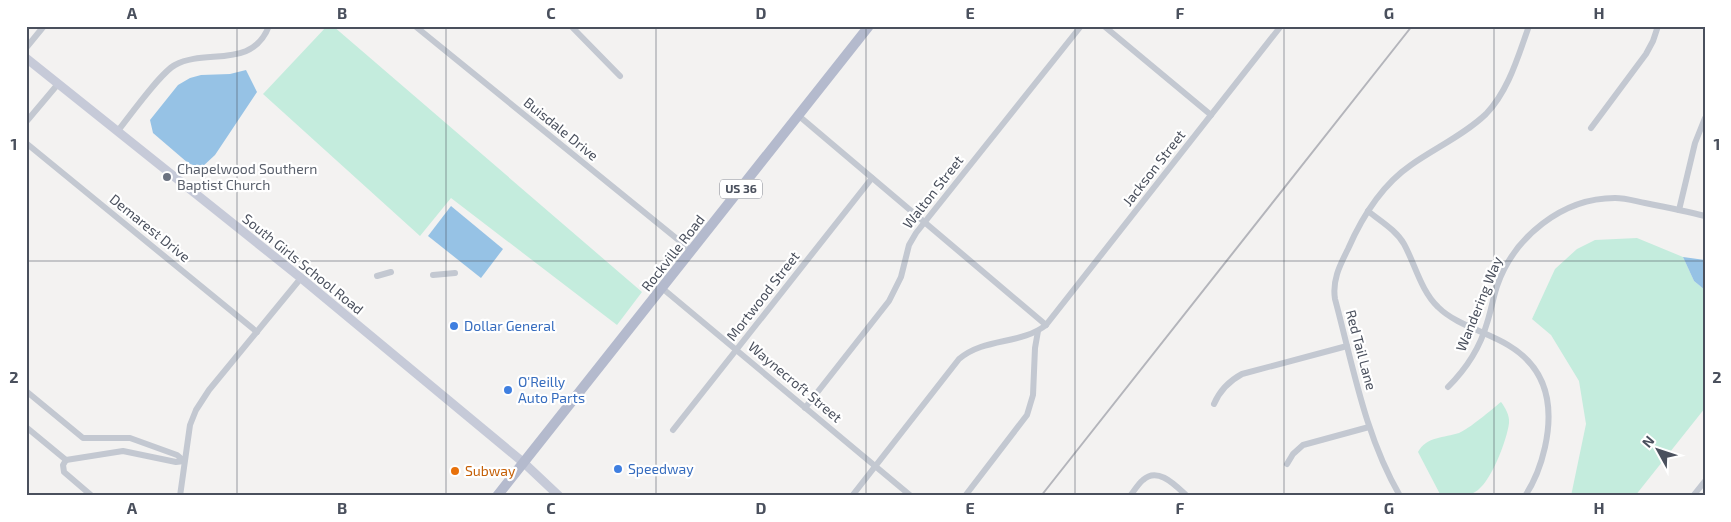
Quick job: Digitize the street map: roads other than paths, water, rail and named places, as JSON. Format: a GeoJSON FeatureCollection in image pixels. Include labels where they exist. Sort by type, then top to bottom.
{"type":"FeatureCollection","features":[{"type":"Feature","properties":{"kind":"main road","name":"Rockville Road"},"geometry":{"type":"LineString","coordinates":[[497,496],[869,26]]}},
{"type":"Feature","properties":{"kind":"main road","name":"South Girls School Road"},"geometry":{"type":"LineString","coordinates":[[26,58],[300,278],[524,463],[559,496]]}},
{"type":"Feature","properties":{"kind":"street"},"geometry":{"type":"LineString","coordinates":[[26,48],[44,26]]}},
{"type":"Feature","properties":{"kind":"street"},"geometry":{"type":"LineString","coordinates":[[117,132],[172,66],[188,60],[242,53],[259,42],[269,26]]}},
{"type":"Feature","properties":{"kind":"street","name":"Buisdale Drive"},"geometry":{"type":"LineString","coordinates":[[415,26],[692,251]]}},
{"type":"Feature","properties":{"kind":"street"},"geometry":{"type":"LineString","coordinates":[[571,26],[620,76]]}},
{"type":"Feature","properties":{"kind":"street","name":"Walton Street"},"geometry":{"type":"LineString","coordinates":[[805,408],[889,301],[901,277],[909,245],[916,233],[1081,26]]}},
{"type":"Feature","properties":{"kind":"street"},"geometry":{"type":"LineString","coordinates":[[1104,26],[1211,115]]}},
{"type":"Feature","properties":{"kind":"street","name":"Jackson Street"},"geometry":{"type":"LineString","coordinates":[[1038,331],[1046,324],[1281,26]]}},
{"type":"Feature","properties":{"kind":"street","name":"Red Tail Lane"},"geometry":{"type":"LineString","coordinates":[[1400,496],[1383,465],[1369,428],[1335,297],[1334,282],[1354,234],[1368,211],[1390,183],[1407,168],[1466,130],[1486,114],[1506,86],[1529,26]]}},
{"type":"Feature","properties":{"kind":"street"},"geometry":{"type":"LineString","coordinates":[[1591,128],[1646,54],[1658,26]]}},
{"type":"Feature","properties":{"kind":"street"},"geometry":{"type":"LineString","coordinates":[[26,122],[58,84]]}},
{"type":"Feature","properties":{"kind":"street"},"geometry":{"type":"LineString","coordinates":[[799,116],[1046,324]]}},
{"type":"Feature","properties":{"kind":"street"},"geometry":{"type":"LineString","coordinates":[[1679,210],[1695,143],[1705,118]]}},
{"type":"Feature","properties":{"kind":"street","name":"Demarest Drive"},"geometry":{"type":"LineString","coordinates":[[26,143],[257,332]]}},
{"type":"Feature","properties":{"kind":"street","name":"Mortwood Street"},"geometry":{"type":"LineString","coordinates":[[673,430],[872,178]]}},
{"type":"Feature","properties":{"kind":"street","name":"Wandering Way"},"geometry":{"type":"LineString","coordinates":[[1448,387],[1471,360],[1484,333],[1497,286],[1508,262],[1530,233],[1557,214],[1587,202],[1616,198],[1705,216]]}},
{"type":"Feature","properties":{"kind":"street"},"geometry":{"type":"LineString","coordinates":[[1368,211],[1401,240],[1429,296],[1439,308],[1451,317],[1508,344],[1527,359],[1542,382],[1548,401],[1548,429],[1541,464],[1525,496]]}},
{"type":"Feature","properties":{"kind":"street"},"geometry":{"type":"LineString","coordinates":[[377,276],[391,272]]}},
{"type":"Feature","properties":{"kind":"street"},"geometry":{"type":"LineString","coordinates":[[433,275],[455,273]]}},
{"type":"Feature","properties":{"kind":"street"},"geometry":{"type":"LineString","coordinates":[[180,496],[190,425],[196,410],[209,390],[300,278]]}},
{"type":"Feature","properties":{"kind":"street","name":"Waynecroft Street"},"geometry":{"type":"LineString","coordinates":[[662,288],[911,496]]}},
{"type":"Feature","properties":{"kind":"street"},"geometry":{"type":"LineString","coordinates":[[852,496],[952,367],[964,355],[986,344],[1038,331],[1035,348],[1033,395],[1027,415],[965,496]]}},
{"type":"Feature","properties":{"kind":"street"},"geometry":{"type":"LineString","coordinates":[[1214,404],[1220,392],[1228,383],[1242,374],[1347,346]]}},
{"type":"Feature","properties":{"kind":"street"},"geometry":{"type":"LineString","coordinates":[[26,391],[83,438],[130,438],[177,455],[184,461]]}},
{"type":"Feature","properties":{"kind":"street"},"geometry":{"type":"LineString","coordinates":[[26,427],[66,460],[123,451],[176,462],[184,461]]}},
{"type":"Feature","properties":{"kind":"street"},"geometry":{"type":"LineString","coordinates":[[1287,464],[1293,454],[1303,445],[1369,428]]}},
{"type":"Feature","properties":{"kind":"street"},"geometry":{"type":"LineString","coordinates":[[66,460],[63,465],[64,472],[92,496]]}},
{"type":"Feature","properties":{"kind":"street"},"geometry":{"type":"LineString","coordinates":[[1130,496],[1143,480],[1153,476],[1162,476],[1187,496]]}},
{"type":"Feature","properties":{"kind":"street"},"geometry":{"type":"LineString","coordinates":[[1693,496],[1705,481]]}},
{"type":"Feature","properties":{"kind":"water"},"geometry":{"type":"Polygon","coordinates":[[[246,70],[257,92],[215,155],[201,168],[188,163],[153,133],[150,120],[178,85],[190,78],[201,75],[230,74],[246,70]]]}},
{"type":"Feature","properties":{"kind":"water"},"geometry":{"type":"Polygon","coordinates":[[[451,206],[503,249],[481,278],[428,236],[451,206]]]}},
{"type":"Feature","properties":{"kind":"water"},"geometry":{"type":"Polygon","coordinates":[[[1683,257],[1705,260],[1705,290],[1694,281],[1683,257]]]}},
{"type":"Feature","properties":{"kind":"railway"},"geometry":{"type":"LineString","coordinates":[[1041,496],[1412,26]]}},
{"type":"Feature","properties":{"kind":"place","name":"Chapelwood Southern Baptist Church"},"geometry":{"type":"Point","coordinates":[167,177]}},
{"type":"Feature","properties":{"kind":"place","name":"Dollar General"},"geometry":{"type":"Point","coordinates":[454,326]}},
{"type":"Feature","properties":{"kind":"place","name":"O'Reilly Auto Parts"},"geometry":{"type":"Point","coordinates":[508,390]}},
{"type":"Feature","properties":{"kind":"place","name":"Speedway"},"geometry":{"type":"Point","coordinates":[618,469]}},
{"type":"Feature","properties":{"kind":"place","name":"Subway"},"geometry":{"type":"Point","coordinates":[455,471]}}]}
